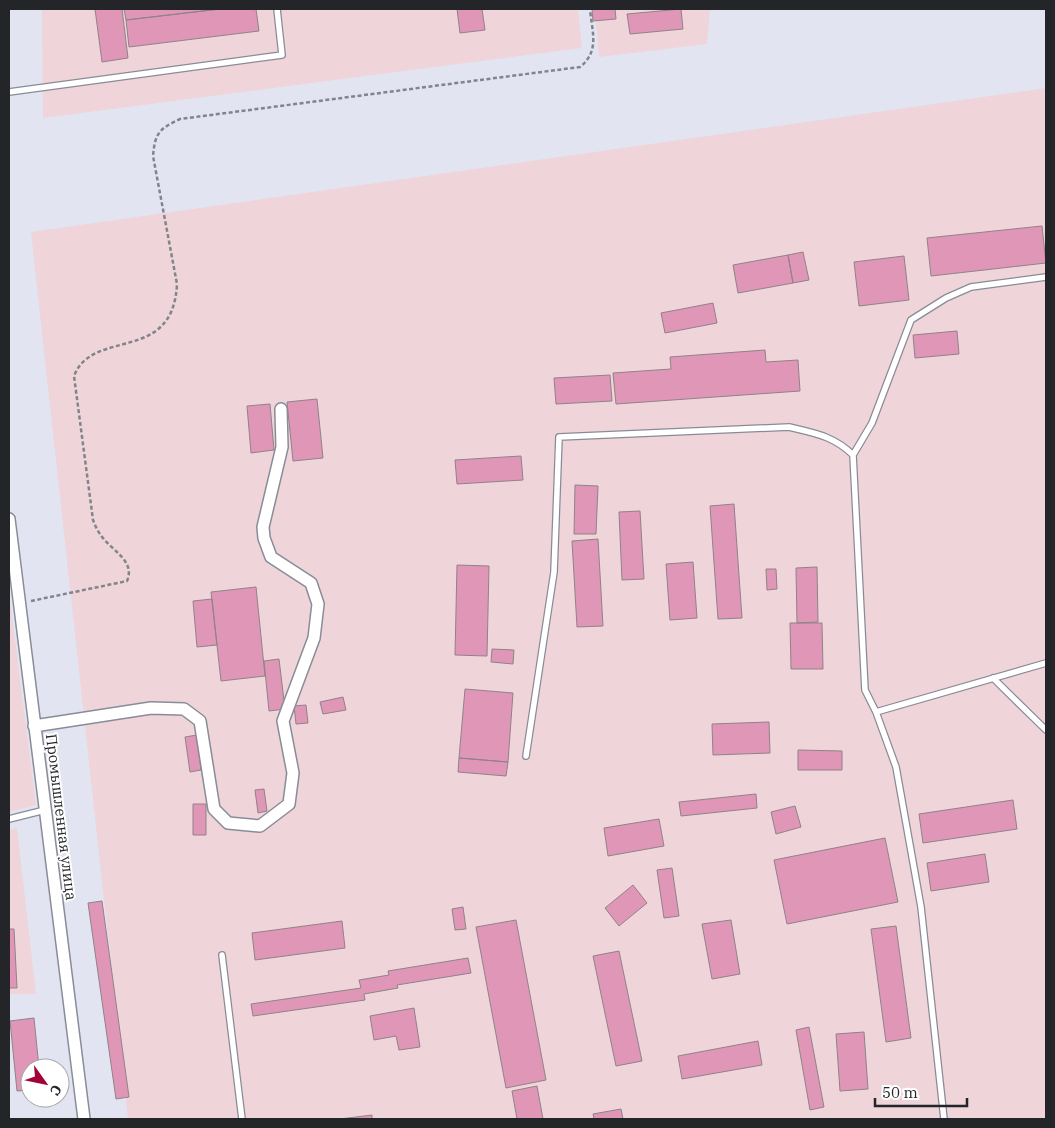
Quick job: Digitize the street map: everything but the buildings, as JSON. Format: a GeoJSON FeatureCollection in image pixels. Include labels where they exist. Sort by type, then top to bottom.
{"type":"FeatureCollection","features":[{"type":"Feature","properties":{"kind":"street"},"geometry":{"type":"LineString","coordinates":[[34,726],[151,708],[184,709],[200,721],[214,809],[228,822],[260,826],[289,804],[293,773],[283,721],[314,638],[318,604],[311,583],[271,557],[264,538],[263,526],[282,447],[280,409]]}},
{"type":"Feature","properties":{"kind":"street","name":"Промышленная улица"},"geometry":{"type":"LineString","coordinates":[[9,519],[84,1119]]}},
{"type":"Feature","properties":{"kind":"lane"},"geometry":{"type":"LineString","coordinates":[[9,92],[282,55],[277,9]]}},
{"type":"Feature","properties":{"kind":"lane"},"geometry":{"type":"LineString","coordinates":[[944,1119],[921,907],[896,767],[876,712],[865,690],[862,672],[853,455],[872,423],[911,320],[946,298],[971,287],[1046,277]]}},
{"type":"Feature","properties":{"kind":"lane"},"geometry":{"type":"LineString","coordinates":[[526,756],[554,572],[559,437],[789,427],[824,435],[837,442],[853,455]]}},
{"type":"Feature","properties":{"kind":"lane"},"geometry":{"type":"LineString","coordinates":[[876,712],[1046,663]]}},
{"type":"Feature","properties":{"kind":"lane"},"geometry":{"type":"LineString","coordinates":[[993,678],[1046,730]]}},
{"type":"Feature","properties":{"kind":"lane"},"geometry":{"type":"LineString","coordinates":[[9,820],[45,810]]}},
{"type":"Feature","properties":{"kind":"lane"},"geometry":{"type":"LineString","coordinates":[[222,954],[242,1119]]}},
{"type":"Feature","properties":{"kind":"path"},"geometry":{"type":"LineString","coordinates":[[19,603],[113,586],[127,582],[131,573],[128,564],[100,535],[92,520],[74,376],[78,365],[88,358],[150,334],[163,326],[172,316],[178,284],[153,156],[155,138],[164,127],[180,119],[580,66],[590,59],[593,46],[590,9]]}},
{"type":"Feature","properties":{"kind":"shaded area"},"geometry":{"type":"Polygon","coordinates":[[[42,9],[578,9],[582,48],[43,118],[42,9]]]}},
{"type":"Feature","properties":{"kind":"shaded area"},"geometry":{"type":"Polygon","coordinates":[[[595,9],[710,9],[707,44],[599,57],[595,9]]]}},
{"type":"Feature","properties":{"kind":"shaded area"},"geometry":{"type":"Polygon","coordinates":[[[1046,88],[1046,1119],[128,1119],[31,232],[1046,88]]]}},
{"type":"Feature","properties":{"kind":"shaded area"},"geometry":{"type":"Polygon","coordinates":[[[9,592],[36,805],[9,812],[9,592]]]}},
{"type":"Feature","properties":{"kind":"shaded area"},"geometry":{"type":"Polygon","coordinates":[[[17,828],[36,994],[9,994],[9,830],[17,828]]]}}]}
